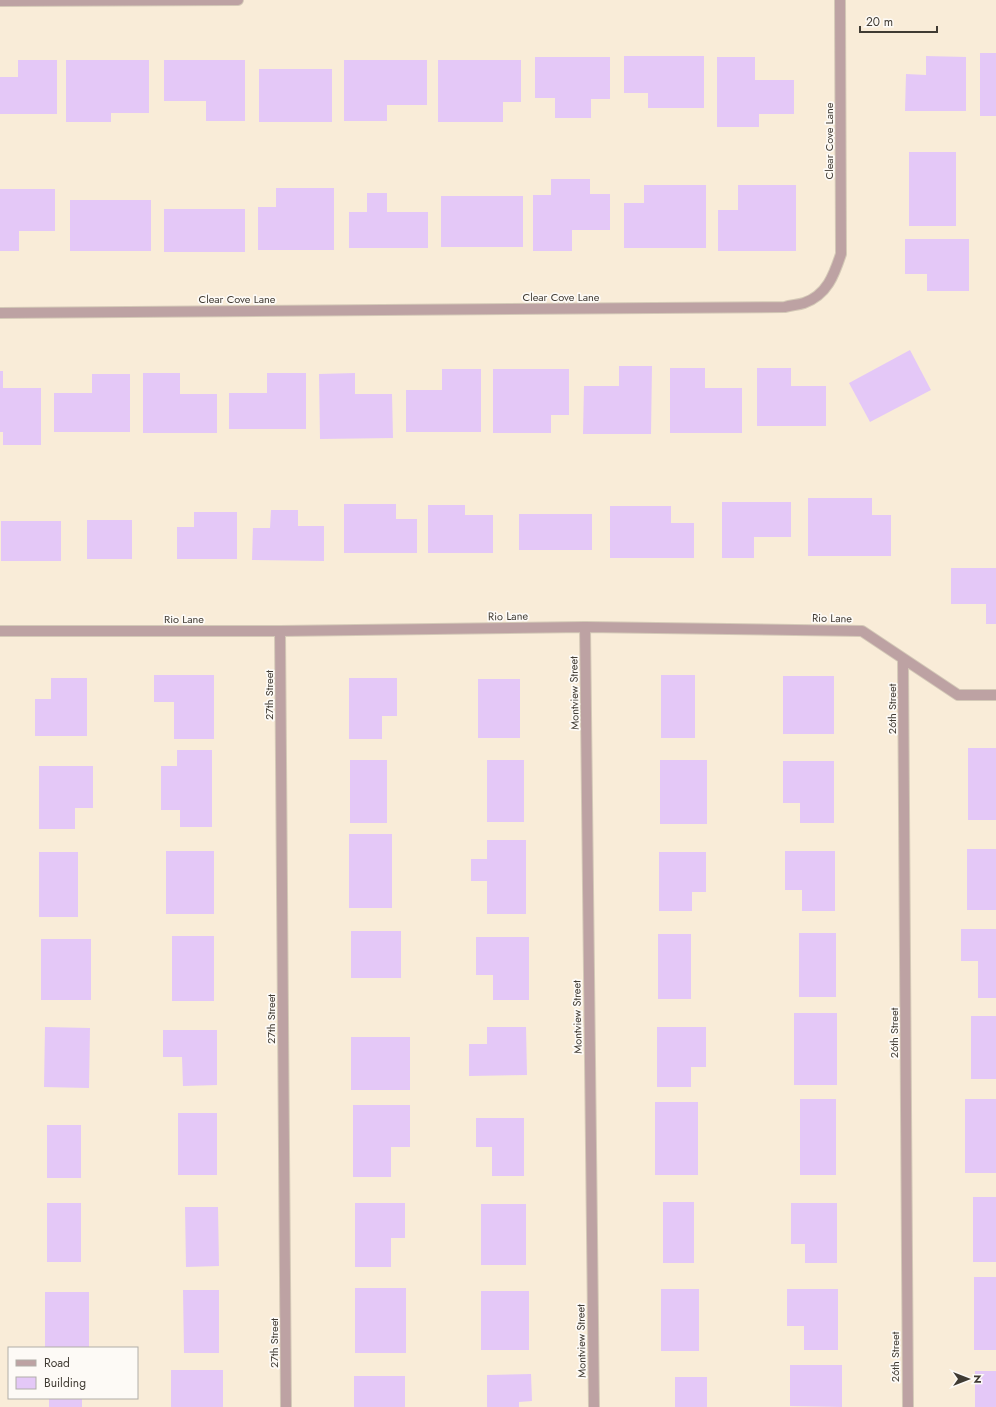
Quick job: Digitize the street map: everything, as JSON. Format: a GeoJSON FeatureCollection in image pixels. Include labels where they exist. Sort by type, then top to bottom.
{"type":"FeatureCollection","features":[{"type":"Feature","properties":{"kind":"street"},"geometry":{"type":"LineString","coordinates":[[0,1],[238,0]]}},
{"type":"Feature","properties":{"kind":"street","name":"Clear Cove Lane"},"geometry":{"type":"LineString","coordinates":[[0,313],[785,307],[805,303],[823,291],[834,276],[841,254],[840,0]]}},
{"type":"Feature","properties":{"kind":"street","name":"Rio Lane"},"geometry":{"type":"LineString","coordinates":[[0,630],[280,630],[585,627],[862,630],[903,660],[958,695],[996,695]]}},
{"type":"Feature","properties":{"kind":"street","name":"Montview Street"},"geometry":{"type":"LineString","coordinates":[[585,627],[594,1407]]}},
{"type":"Feature","properties":{"kind":"street","name":"27th Street"},"geometry":{"type":"LineString","coordinates":[[280,630],[286,1407]]}},
{"type":"Feature","properties":{"kind":"street","name":"26th Street"},"geometry":{"type":"LineString","coordinates":[[903,660],[908,1407]]}},
{"type":"Feature","properties":{"kind":"building"},"geometry":{"type":"Polygon","coordinates":[[[980,53],[996,53],[996,116],[980,116],[980,53]]]}},
{"type":"Feature","properties":{"kind":"building"},"geometry":{"type":"Polygon","coordinates":[[[624,56],[704,56],[704,108],[648,108],[648,93],[624,93],[624,56]]]}},
{"type":"Feature","properties":{"kind":"building"},"geometry":{"type":"Polygon","coordinates":[[[926,56],[966,57],[966,111],[905,111],[906,74],[926,75],[926,56]]]}},
{"type":"Feature","properties":{"kind":"building"},"geometry":{"type":"Polygon","coordinates":[[[535,57],[610,57],[610,99],[591,99],[591,118],[555,118],[555,98],[535,98],[535,57]]]}},
{"type":"Feature","properties":{"kind":"building"},"geometry":{"type":"Polygon","coordinates":[[[717,57],[755,57],[755,80],[794,80],[794,114],[759,114],[759,127],[717,127],[717,57]]]}},
{"type":"Feature","properties":{"kind":"building"},"geometry":{"type":"Polygon","coordinates":[[[18,60],[57,60],[57,114],[0,114],[0,77],[18,77],[18,60]]]}},
{"type":"Feature","properties":{"kind":"building"},"geometry":{"type":"Polygon","coordinates":[[[66,60],[149,60],[149,113],[111,113],[111,122],[66,122],[66,60]]]}},
{"type":"Feature","properties":{"kind":"building"},"geometry":{"type":"Polygon","coordinates":[[[164,60],[245,60],[245,121],[206,121],[206,101],[164,101],[164,60]]]}},
{"type":"Feature","properties":{"kind":"building"},"geometry":{"type":"Polygon","coordinates":[[[344,60],[427,60],[427,105],[387,105],[387,121],[344,121],[344,60]]]}},
{"type":"Feature","properties":{"kind":"building"},"geometry":{"type":"Polygon","coordinates":[[[438,60],[521,60],[521,102],[503,102],[503,122],[438,122],[438,60]]]}},
{"type":"Feature","properties":{"kind":"building"},"geometry":{"type":"Polygon","coordinates":[[[259,69],[332,69],[332,122],[259,122],[259,69]]]}},
{"type":"Feature","properties":{"kind":"building"},"geometry":{"type":"Polygon","coordinates":[[[909,152],[956,152],[956,226],[909,226],[909,152]]]}},
{"type":"Feature","properties":{"kind":"building"},"geometry":{"type":"Polygon","coordinates":[[[551,179],[590,179],[590,194],[610,194],[610,230],[572,230],[572,251],[533,251],[533,195],[551,195],[551,179]]]}},
{"type":"Feature","properties":{"kind":"building"},"geometry":{"type":"Polygon","coordinates":[[[644,185],[706,185],[706,248],[624,248],[624,203],[644,203],[644,185]]]}},
{"type":"Feature","properties":{"kind":"building"},"geometry":{"type":"Polygon","coordinates":[[[738,185],[796,185],[796,251],[718,251],[718,210],[738,210],[738,185]]]}},
{"type":"Feature","properties":{"kind":"building"},"geometry":{"type":"Polygon","coordinates":[[[276,188],[334,188],[334,250],[258,250],[258,207],[276,207],[276,188]]]}},
{"type":"Feature","properties":{"kind":"building"},"geometry":{"type":"Polygon","coordinates":[[[0,189],[55,189],[55,231],[19,231],[19,251],[0,251],[0,189]]]}},
{"type":"Feature","properties":{"kind":"building"},"geometry":{"type":"Polygon","coordinates":[[[367,193],[387,193],[387,212],[428,212],[428,248],[349,248],[349,212],[367,212],[367,193]]]}},
{"type":"Feature","properties":{"kind":"building"},"geometry":{"type":"Polygon","coordinates":[[[441,196],[523,196],[523,247],[441,247],[441,196]]]}},
{"type":"Feature","properties":{"kind":"building"},"geometry":{"type":"Polygon","coordinates":[[[70,200],[151,200],[151,251],[70,251],[70,200]]]}},
{"type":"Feature","properties":{"kind":"building"},"geometry":{"type":"Polygon","coordinates":[[[164,209],[245,209],[245,252],[164,252],[164,209]]]}},
{"type":"Feature","properties":{"kind":"building"},"geometry":{"type":"Polygon","coordinates":[[[905,239],[969,239],[969,291],[927,291],[927,274],[905,274],[905,239]]]}},
{"type":"Feature","properties":{"kind":"building"},"geometry":{"type":"Polygon","coordinates":[[[910,350],[931,390],[870,422],[849,383],[910,350]]]}},
{"type":"Feature","properties":{"kind":"building"},"geometry":{"type":"Polygon","coordinates":[[[619,366],[652,366],[651,434],[583,434],[584,386],[619,386],[619,366]]]}},
{"type":"Feature","properties":{"kind":"building"},"geometry":{"type":"Polygon","coordinates":[[[670,368],[705,368],[705,388],[742,388],[742,433],[670,433],[670,368]]]}},
{"type":"Feature","properties":{"kind":"building"},"geometry":{"type":"Polygon","coordinates":[[[757,368],[791,368],[791,386],[826,386],[826,426],[757,426],[757,368]]]}},
{"type":"Feature","properties":{"kind":"building"},"geometry":{"type":"Polygon","coordinates":[[[442,369],[481,369],[481,432],[406,432],[406,390],[442,390],[442,369]]]}},
{"type":"Feature","properties":{"kind":"building"},"geometry":{"type":"Polygon","coordinates":[[[493,369],[569,369],[569,415],[551,415],[551,433],[493,433],[493,369]]]}},
{"type":"Feature","properties":{"kind":"building"},"geometry":{"type":"Polygon","coordinates":[[[0,371],[3,371],[3,388],[41,388],[41,445],[3,445],[3,432],[0,432],[0,371]]]}},
{"type":"Feature","properties":{"kind":"building"},"geometry":{"type":"Polygon","coordinates":[[[143,373],[180,373],[180,394],[217,394],[217,433],[143,433],[143,373]]]}},
{"type":"Feature","properties":{"kind":"building"},"geometry":{"type":"Polygon","coordinates":[[[267,373],[306,373],[306,429],[229,429],[229,393],[267,393],[267,373]]]}},
{"type":"Feature","properties":{"kind":"building"},"geometry":{"type":"Polygon","coordinates":[[[355,373],[355,394],[392,394],[393,438],[320,439],[319,374],[355,373]]]}},
{"type":"Feature","properties":{"kind":"building"},"geometry":{"type":"Polygon","coordinates":[[[92,374],[130,374],[130,432],[54,432],[54,393],[92,393],[92,374]]]}},
{"type":"Feature","properties":{"kind":"building"},"geometry":{"type":"Polygon","coordinates":[[[808,498],[872,498],[872,515],[891,515],[891,556],[808,556],[808,498]]]}},
{"type":"Feature","properties":{"kind":"building"},"geometry":{"type":"Polygon","coordinates":[[[722,502],[791,502],[791,537],[754,537],[754,558],[722,558],[722,502]]]}},
{"type":"Feature","properties":{"kind":"building"},"geometry":{"type":"Polygon","coordinates":[[[344,504],[396,504],[396,519],[417,519],[417,553],[344,553],[344,504]]]}},
{"type":"Feature","properties":{"kind":"building"},"geometry":{"type":"Polygon","coordinates":[[[428,505],[465,505],[465,515],[493,515],[493,553],[428,553],[428,505]]]}},
{"type":"Feature","properties":{"kind":"building"},"geometry":{"type":"Polygon","coordinates":[[[610,506],[671,506],[671,523],[694,523],[694,558],[610,558],[610,506]]]}},
{"type":"Feature","properties":{"kind":"building"},"geometry":{"type":"Polygon","coordinates":[[[271,510],[298,510],[298,526],[324,526],[324,561],[252,560],[253,528],[270,528],[271,510]]]}},
{"type":"Feature","properties":{"kind":"building"},"geometry":{"type":"Polygon","coordinates":[[[194,512],[237,512],[237,559],[177,559],[177,527],[194,527],[194,512]]]}},
{"type":"Feature","properties":{"kind":"building"},"geometry":{"type":"Polygon","coordinates":[[[519,514],[592,514],[592,550],[519,550],[519,514]]]}},
{"type":"Feature","properties":{"kind":"building"},"geometry":{"type":"Polygon","coordinates":[[[87,520],[132,520],[132,559],[87,559],[87,520]]]}},
{"type":"Feature","properties":{"kind":"building"},"geometry":{"type":"Polygon","coordinates":[[[1,521],[61,521],[61,561],[1,561],[1,521]]]}},
{"type":"Feature","properties":{"kind":"building"},"geometry":{"type":"Polygon","coordinates":[[[951,568],[996,568],[996,624],[986,624],[986,604],[951,604],[951,568]]]}},
{"type":"Feature","properties":{"kind":"building"},"geometry":{"type":"Polygon","coordinates":[[[154,675],[214,675],[214,739],[174,739],[174,702],[154,702],[154,675]]]}},
{"type":"Feature","properties":{"kind":"building"},"geometry":{"type":"Polygon","coordinates":[[[661,675],[695,675],[695,738],[661,738],[661,675]]]}},
{"type":"Feature","properties":{"kind":"building"},"geometry":{"type":"Polygon","coordinates":[[[783,676],[834,676],[834,734],[783,734],[783,676]]]}},
{"type":"Feature","properties":{"kind":"building"},"geometry":{"type":"Polygon","coordinates":[[[51,678],[87,678],[87,736],[35,736],[35,699],[51,699],[51,678]]]}},
{"type":"Feature","properties":{"kind":"building"},"geometry":{"type":"Polygon","coordinates":[[[349,678],[397,678],[397,716],[382,716],[382,739],[349,739],[349,678]]]}},
{"type":"Feature","properties":{"kind":"building"},"geometry":{"type":"Polygon","coordinates":[[[478,679],[520,679],[520,738],[478,738],[478,679]]]}},
{"type":"Feature","properties":{"kind":"building"},"geometry":{"type":"Polygon","coordinates":[[[968,748],[996,748],[996,820],[968,820],[968,748]]]}},
{"type":"Feature","properties":{"kind":"building"},"geometry":{"type":"Polygon","coordinates":[[[177,750],[212,750],[212,827],[180,827],[180,810],[161,810],[161,766],[177,766],[177,750]]]}},
{"type":"Feature","properties":{"kind":"building"},"geometry":{"type":"Polygon","coordinates":[[[350,760],[387,760],[387,823],[350,823],[350,760]]]}},
{"type":"Feature","properties":{"kind":"building"},"geometry":{"type":"Polygon","coordinates":[[[487,760],[524,760],[524,822],[487,822],[487,760]]]}},
{"type":"Feature","properties":{"kind":"building"},"geometry":{"type":"Polygon","coordinates":[[[660,760],[707,760],[707,824],[660,824],[660,760]]]}},
{"type":"Feature","properties":{"kind":"building"},"geometry":{"type":"Polygon","coordinates":[[[783,761],[834,761],[834,823],[800,823],[800,803],[783,803],[783,761]]]}},
{"type":"Feature","properties":{"kind":"building"},"geometry":{"type":"Polygon","coordinates":[[[39,766],[93,766],[93,808],[75,808],[75,829],[39,829],[39,766]]]}},
{"type":"Feature","properties":{"kind":"building"},"geometry":{"type":"Polygon","coordinates":[[[349,834],[392,834],[392,908],[349,908],[349,834]]]}},
{"type":"Feature","properties":{"kind":"building"},"geometry":{"type":"Polygon","coordinates":[[[487,840],[526,840],[526,914],[487,914],[487,881],[471,881],[471,859],[487,859],[487,840]]]}},
{"type":"Feature","properties":{"kind":"building"},"geometry":{"type":"Polygon","coordinates":[[[967,849],[996,849],[996,910],[967,910],[967,849]]]}},
{"type":"Feature","properties":{"kind":"building"},"geometry":{"type":"Polygon","coordinates":[[[166,851],[214,851],[214,914],[166,914],[166,851]]]}},
{"type":"Feature","properties":{"kind":"building"},"geometry":{"type":"Polygon","coordinates":[[[785,851],[835,851],[835,911],[802,911],[802,890],[785,890],[785,851]]]}},
{"type":"Feature","properties":{"kind":"building"},"geometry":{"type":"Polygon","coordinates":[[[39,852],[78,852],[78,917],[39,917],[39,852]]]}},
{"type":"Feature","properties":{"kind":"building"},"geometry":{"type":"Polygon","coordinates":[[[659,852],[706,852],[706,892],[692,892],[692,911],[659,911],[659,852]]]}},
{"type":"Feature","properties":{"kind":"building"},"geometry":{"type":"Polygon","coordinates":[[[961,929],[996,929],[996,998],[978,998],[978,961],[961,961],[961,929]]]}},
{"type":"Feature","properties":{"kind":"building"},"geometry":{"type":"Polygon","coordinates":[[[351,931],[401,931],[401,978],[351,978],[351,931]]]}},
{"type":"Feature","properties":{"kind":"building"},"geometry":{"type":"Polygon","coordinates":[[[799,933],[836,933],[836,997],[799,997],[799,933]]]}},
{"type":"Feature","properties":{"kind":"building"},"geometry":{"type":"Polygon","coordinates":[[[658,934],[691,934],[691,999],[658,999],[658,934]]]}},
{"type":"Feature","properties":{"kind":"building"},"geometry":{"type":"Polygon","coordinates":[[[172,936],[214,936],[214,1001],[172,1001],[172,936]]]}},
{"type":"Feature","properties":{"kind":"building"},"geometry":{"type":"Polygon","coordinates":[[[476,937],[529,937],[529,1000],[493,1000],[493,975],[476,975],[476,937]]]}},
{"type":"Feature","properties":{"kind":"building"},"geometry":{"type":"Polygon","coordinates":[[[41,939],[91,939],[91,1000],[41,1000],[41,939]]]}},
{"type":"Feature","properties":{"kind":"building"},"geometry":{"type":"Polygon","coordinates":[[[794,1013],[837,1013],[837,1085],[794,1085],[794,1013]]]}},
{"type":"Feature","properties":{"kind":"building"},"geometry":{"type":"Polygon","coordinates":[[[971,1016],[996,1016],[996,1079],[971,1079],[971,1016]]]}},
{"type":"Feature","properties":{"kind":"building"},"geometry":{"type":"Polygon","coordinates":[[[45,1027],[90,1028],[89,1088],[44,1087],[45,1027]]]}},
{"type":"Feature","properties":{"kind":"building"},"geometry":{"type":"Polygon","coordinates":[[[487,1027],[526,1027],[527,1075],[469,1076],[469,1044],[487,1044],[487,1027]]]}},
{"type":"Feature","properties":{"kind":"building"},"geometry":{"type":"Polygon","coordinates":[[[657,1027],[706,1027],[706,1067],[691,1067],[691,1087],[657,1087],[657,1027]]]}},
{"type":"Feature","properties":{"kind":"building"},"geometry":{"type":"Polygon","coordinates":[[[163,1030],[217,1030],[217,1085],[183,1086],[182,1057],[163,1057],[163,1030]]]}},
{"type":"Feature","properties":{"kind":"building"},"geometry":{"type":"Polygon","coordinates":[[[351,1037],[410,1037],[410,1090],[351,1090],[351,1037]]]}},
{"type":"Feature","properties":{"kind":"building"},"geometry":{"type":"Polygon","coordinates":[[[800,1099],[836,1099],[836,1175],[800,1175],[800,1099]]]}},
{"type":"Feature","properties":{"kind":"building"},"geometry":{"type":"Polygon","coordinates":[[[965,1099],[996,1099],[996,1173],[965,1173],[965,1099]]]}},
{"type":"Feature","properties":{"kind":"building"},"geometry":{"type":"Polygon","coordinates":[[[655,1102],[698,1102],[698,1175],[655,1175],[655,1102]]]}},
{"type":"Feature","properties":{"kind":"building"},"geometry":{"type":"Polygon","coordinates":[[[353,1105],[410,1105],[410,1147],[391,1147],[391,1177],[353,1177],[353,1105]]]}},
{"type":"Feature","properties":{"kind":"building"},"geometry":{"type":"Polygon","coordinates":[[[178,1113],[217,1113],[217,1175],[178,1175],[178,1113]]]}},
{"type":"Feature","properties":{"kind":"building"},"geometry":{"type":"Polygon","coordinates":[[[476,1118],[524,1118],[524,1176],[492,1176],[492,1147],[476,1147],[476,1118]]]}},
{"type":"Feature","properties":{"kind":"building"},"geometry":{"type":"Polygon","coordinates":[[[47,1125],[81,1125],[81,1178],[47,1178],[47,1125]]]}},
{"type":"Feature","properties":{"kind":"building"},"geometry":{"type":"Polygon","coordinates":[[[973,1197],[996,1197],[996,1262],[973,1262],[973,1197]]]}},
{"type":"Feature","properties":{"kind":"building"},"geometry":{"type":"Polygon","coordinates":[[[663,1202],[694,1202],[694,1263],[663,1263],[663,1202]]]}},
{"type":"Feature","properties":{"kind":"building"},"geometry":{"type":"Polygon","coordinates":[[[47,1203],[81,1203],[81,1262],[47,1262],[47,1203]]]}},
{"type":"Feature","properties":{"kind":"building"},"geometry":{"type":"Polygon","coordinates":[[[355,1203],[405,1203],[405,1238],[391,1238],[391,1267],[355,1267],[355,1203]]]}},
{"type":"Feature","properties":{"kind":"building"},"geometry":{"type":"Polygon","coordinates":[[[791,1203],[837,1203],[837,1263],[805,1263],[805,1244],[791,1244],[791,1203]]]}},
{"type":"Feature","properties":{"kind":"building"},"geometry":{"type":"Polygon","coordinates":[[[481,1204],[526,1204],[526,1265],[481,1265],[481,1204]]]}},
{"type":"Feature","properties":{"kind":"building"},"geometry":{"type":"Polygon","coordinates":[[[185,1207],[218,1207],[219,1266],[186,1267],[185,1207]]]}},
{"type":"Feature","properties":{"kind":"building"},"geometry":{"type":"Polygon","coordinates":[[[974,1277],[996,1277],[996,1350],[974,1350],[974,1277]]]}},
{"type":"Feature","properties":{"kind":"building"},"geometry":{"type":"Polygon","coordinates":[[[355,1288],[406,1288],[406,1353],[355,1353],[355,1288]]]}},
{"type":"Feature","properties":{"kind":"building"},"geometry":{"type":"Polygon","coordinates":[[[661,1289],[699,1289],[699,1351],[661,1351],[661,1289]]]}},
{"type":"Feature","properties":{"kind":"building"},"geometry":{"type":"Polygon","coordinates":[[[787,1289],[838,1289],[838,1350],[804,1350],[804,1326],[787,1326],[787,1289]]]}},
{"type":"Feature","properties":{"kind":"building"},"geometry":{"type":"Polygon","coordinates":[[[183,1290],[219,1290],[219,1353],[184,1353],[183,1290]]]}},
{"type":"Feature","properties":{"kind":"building"},"geometry":{"type":"Polygon","coordinates":[[[481,1291],[529,1291],[529,1350],[481,1350],[481,1291]]]}},
{"type":"Feature","properties":{"kind":"building"},"geometry":{"type":"Polygon","coordinates":[[[45,1292],[89,1292],[89,1347],[45,1347],[45,1292]]]}},
{"type":"Feature","properties":{"kind":"building"},"geometry":{"type":"Polygon","coordinates":[[[790,1365],[842,1365],[842,1407],[790,1406],[790,1365]]]}},
{"type":"Feature","properties":{"kind":"building"},"geometry":{"type":"Polygon","coordinates":[[[171,1370],[223,1370],[223,1407],[171,1407],[171,1370]]]}},
{"type":"Feature","properties":{"kind":"building"},"geometry":{"type":"Polygon","coordinates":[[[975,1371],[996,1371],[996,1407],[975,1407],[975,1371]]]}},
{"type":"Feature","properties":{"kind":"building"},"geometry":{"type":"Polygon","coordinates":[[[531,1374],[532,1401],[519,1402],[519,1407],[487,1407],[487,1375],[531,1374]]]}},
{"type":"Feature","properties":{"kind":"building"},"geometry":{"type":"Polygon","coordinates":[[[354,1376],[405,1376],[405,1407],[354,1407],[354,1376]]]}},
{"type":"Feature","properties":{"kind":"building"},"geometry":{"type":"Polygon","coordinates":[[[675,1377],[707,1377],[707,1407],[675,1407],[675,1377]]]}},
{"type":"Feature","properties":{"kind":"building"},"geometry":{"type":"Polygon","coordinates":[[[49,1399],[82,1399],[82,1407],[49,1407],[49,1399]]]}}]}
